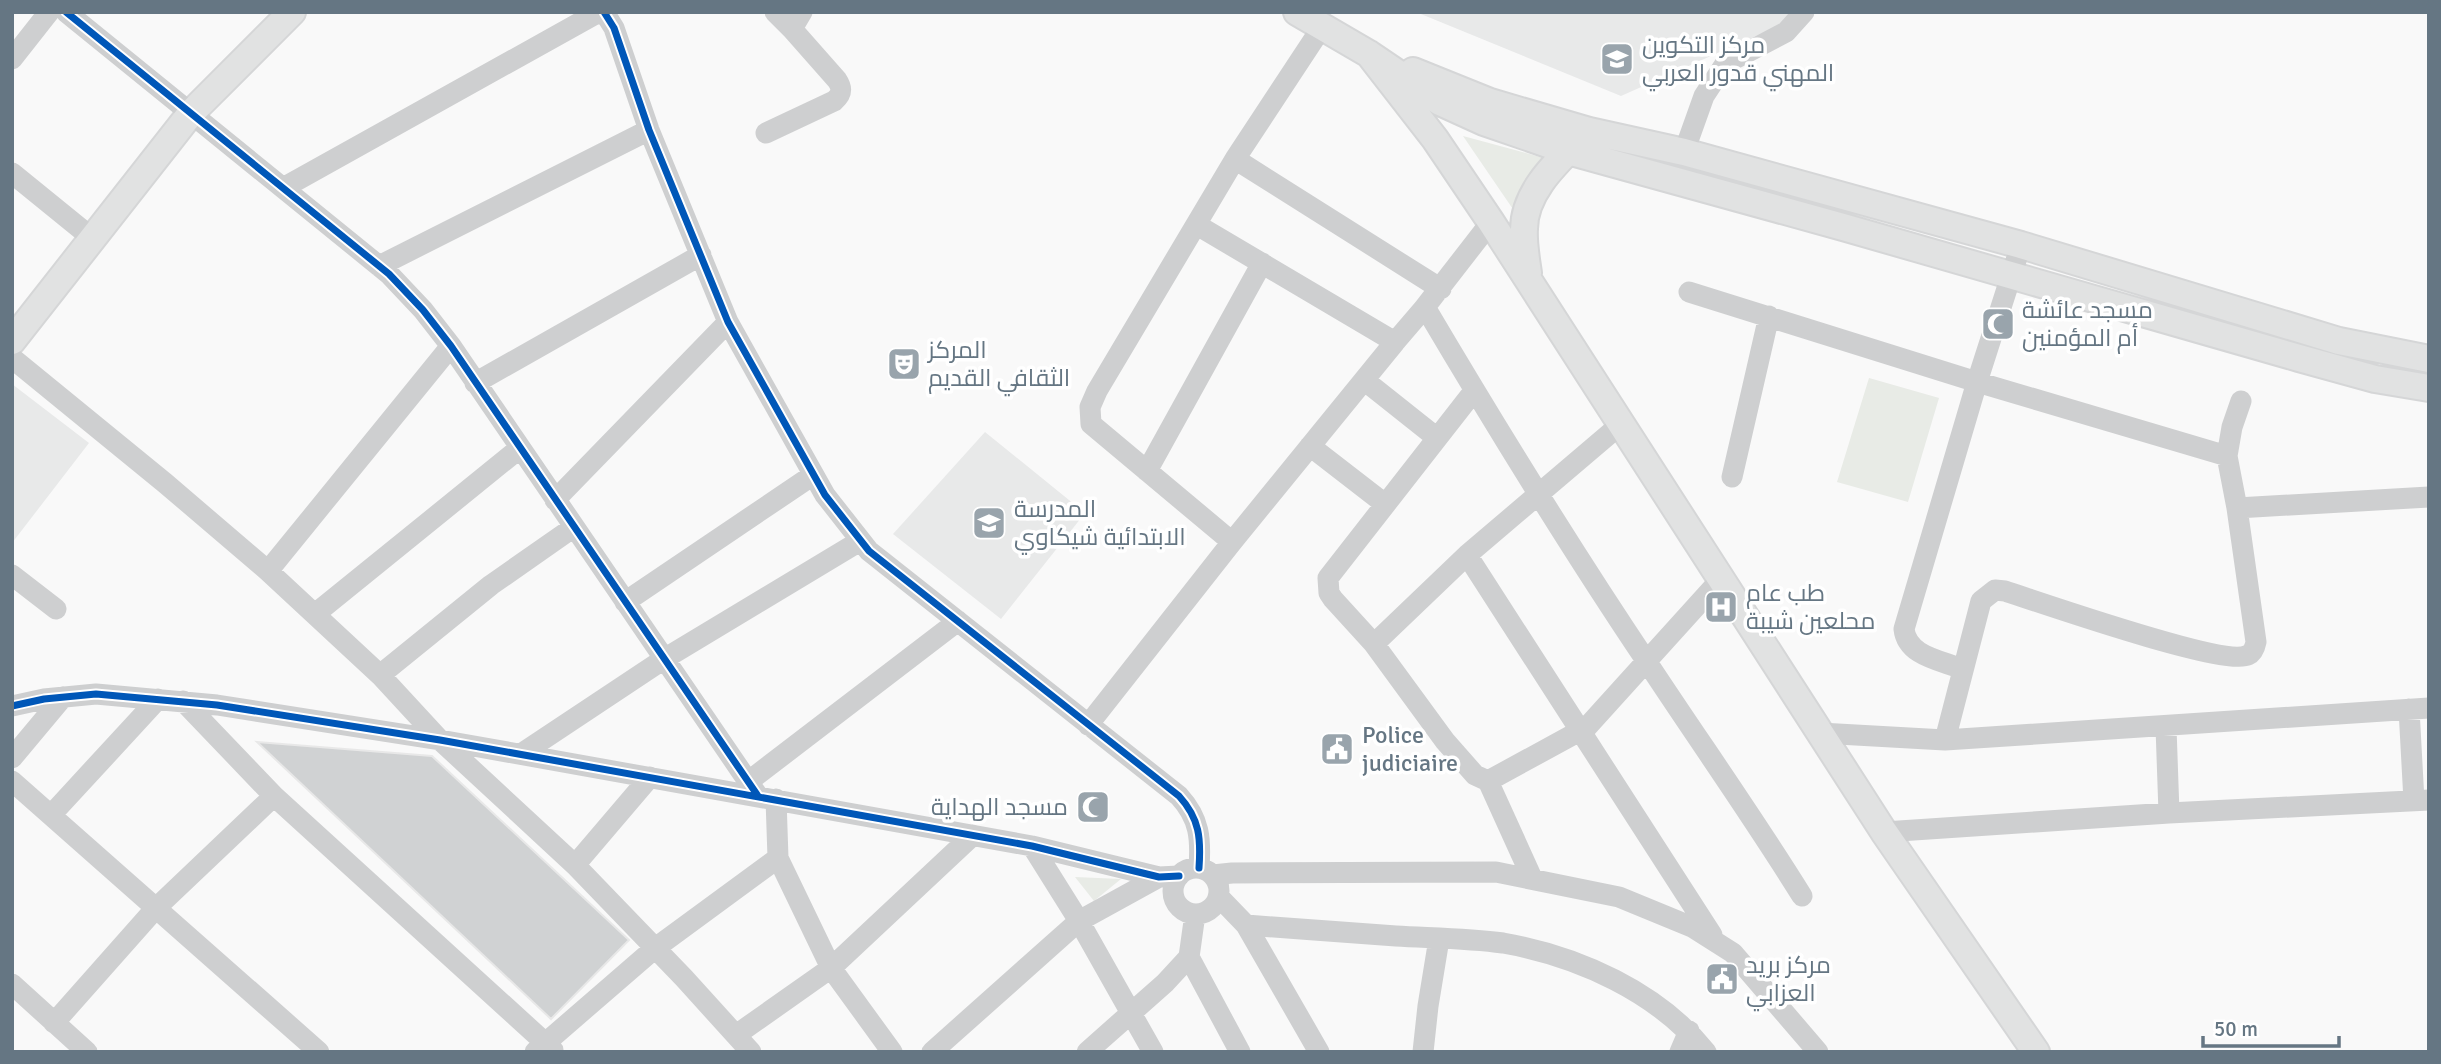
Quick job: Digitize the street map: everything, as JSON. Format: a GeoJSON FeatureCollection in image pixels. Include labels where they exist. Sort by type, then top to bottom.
{"type":"FeatureCollection","features":[{"type":"Feature","properties":{"kind":"main road"},"geometry":{"type":"LineString","coordinates":[[12,341],[191,113],[292,12]]}},
{"type":"Feature","properties":{"kind":"main road"},"geometry":{"type":"LineString","coordinates":[[1297,12],[1369,54],[1440,102],[1484,122],[1568,151],[2362,375],[2429,388]]}},
{"type":"Feature","properties":{"kind":"main road"},"geometry":{"type":"LineString","coordinates":[[1369,54],[1490,102],[1589,131],[1684,152],[2021,245],[2339,341],[2429,359]]}},
{"type":"Feature","properties":{"kind":"main road"},"geometry":{"type":"LineString","coordinates":[[1369,54],[1435,139],[1491,222],[1884,832],[2036,1052]]}},
{"type":"Feature","properties":{"kind":"main road"},"geometry":{"type":"LineString","coordinates":[[1528,278],[1524,228],[1526,214],[1542,181],[1589,131]]}},
{"type":"Feature","properties":{"kind":"main road"},"geometry":{"type":"LineString","coordinates":[[1843,227],[1853,198]]}},
{"type":"Feature","properties":{"kind":"street"},"geometry":{"type":"LineString","coordinates":[[12,60],[49,12]]}},
{"type":"Feature","properties":{"kind":"street"},"geometry":{"type":"LineString","coordinates":[[66,12],[379,266],[423,310],[451,346],[664,659],[761,792],[778,858],[831,968],[892,1052]]}},
{"type":"Feature","properties":{"kind":"street"},"geometry":{"type":"LineString","coordinates":[[283,188],[602,12],[614,28],[649,130],[728,322],[825,495],[869,551],[1179,796],[1189,807],[1196,821],[1206,871],[1217,881],[1219,897],[1246,925],[1319,1052]]}},
{"type":"Feature","properties":{"kind":"street"},"geometry":{"type":"LineString","coordinates":[[766,133],[834,101],[841,93],[837,80],[797,21],[775,12]]}},
{"type":"Feature","properties":{"kind":"street"},"geometry":{"type":"LineString","coordinates":[[1684,152],[1704,96],[1726,64],[1786,32],[1804,12]]}},
{"type":"Feature","properties":{"kind":"street"},"geometry":{"type":"LineString","coordinates":[[1232,542],[1091,424],[1090,407],[1236,159],[1322,27]]}},
{"type":"Feature","properties":{"kind":"street"},"geometry":{"type":"LineString","coordinates":[[379,266],[649,130]]}},
{"type":"Feature","properties":{"kind":"street"},"geometry":{"type":"LineString","coordinates":[[1236,159],[1441,289]]}},
{"type":"Feature","properties":{"kind":"street"},"geometry":{"type":"LineString","coordinates":[[12,173],[92,238]]}},
{"type":"Feature","properties":{"kind":"street"},"geometry":{"type":"LineString","coordinates":[[1088,725],[1232,542],[1441,289],[1491,222]]}},
{"type":"Feature","properties":{"kind":"street"},"geometry":{"type":"LineString","coordinates":[[1197,225],[1395,342]]}},
{"type":"Feature","properties":{"kind":"street"},"geometry":{"type":"LineString","coordinates":[[1962,669],[1916,651],[1905,638],[1904,629],[1977,382],[2021,245]]}},
{"type":"Feature","properties":{"kind":"street"},"geometry":{"type":"LineString","coordinates":[[475,383],[701,255]]}},
{"type":"Feature","properties":{"kind":"street"},"geometry":{"type":"LineString","coordinates":[[1147,471],[1262,263]]}},
{"type":"Feature","properties":{"kind":"street"},"geometry":{"type":"LineString","coordinates":[[1689,292],[1977,382],[2227,456]]}},
{"type":"Feature","properties":{"kind":"street"},"geometry":{"type":"LineString","coordinates":[[1425,307],[1539,495],[1646,662],[1768,840],[1802,897]]}},
{"type":"Feature","properties":{"kind":"street"},"geometry":{"type":"LineString","coordinates":[[1732,477],[1769,316]]}},
{"type":"Feature","properties":{"kind":"street"},"geometry":{"type":"LineString","coordinates":[[555,500],[728,322]]}},
{"type":"Feature","properties":{"kind":"street"},"geometry":{"type":"LineString","coordinates":[[268,572],[451,346]]}},
{"type":"Feature","properties":{"kind":"street"},"geometry":{"type":"LineString","coordinates":[[12,358],[165,483],[268,572],[380,675],[440,740],[575,865],[751,1052]]}},
{"type":"Feature","properties":{"kind":"street"},"geometry":{"type":"LineString","coordinates":[[1364,380],[1437,438]]}},
{"type":"Feature","properties":{"kind":"street"},"geometry":{"type":"LineString","coordinates":[[1474,391],[1328,578],[1329,593],[1374,644],[1445,741],[1475,775],[1488,780],[1532,878]]}},
{"type":"Feature","properties":{"kind":"street"},"geometry":{"type":"LineString","coordinates":[[1945,740],[1981,601],[1995,590],[2154,639],[2234,657],[2248,655],[2254,649],[2256,642],[2227,456],[2241,401]]}},
{"type":"Feature","properties":{"kind":"street"},"geometry":{"type":"LineString","coordinates":[[1374,644],[1467,555],[1621,424]]}},
{"type":"Feature","properties":{"kind":"street"},"geometry":{"type":"LineString","coordinates":[[1310,446],[1385,504]]}},
{"type":"Feature","properties":{"kind":"street"},"geometry":{"type":"LineString","coordinates":[[315,614],[520,448]]}},
{"type":"Feature","properties":{"kind":"street"},"geometry":{"type":"LineString","coordinates":[[625,601],[813,475]]}},
{"type":"Feature","properties":{"kind":"street"},"geometry":{"type":"LineString","coordinates":[[2237,508],[2429,497]]}},
{"type":"Feature","properties":{"kind":"street"},"geometry":{"type":"LineString","coordinates":[[380,675],[491,585],[574,527]]}},
{"type":"Feature","properties":{"kind":"street"},"geometry":{"type":"LineString","coordinates":[[521,754],[664,659],[860,541]]}},
{"type":"Feature","properties":{"kind":"street"},"geometry":{"type":"LineString","coordinates":[[1467,555],[1715,939]]}},
{"type":"Feature","properties":{"kind":"street"},"geometry":{"type":"LineString","coordinates":[[12,575],[55,609]]}},
{"type":"Feature","properties":{"kind":"street"},"geometry":{"type":"LineString","coordinates":[[1488,780],[1587,727],[1720,580]]}},
{"type":"Feature","properties":{"kind":"street"},"geometry":{"type":"LineString","coordinates":[[761,792],[958,621]]}},
{"type":"Feature","properties":{"kind":"street"},"geometry":{"type":"LineString","coordinates":[[12,706],[96,694],[183,701],[440,740],[650,777],[761,792],[1169,876]]}},
{"type":"Feature","properties":{"kind":"street"},"geometry":{"type":"LineString","coordinates":[[12,758],[63,697]]}},
{"type":"Feature","properties":{"kind":"street"},"geometry":{"type":"LineString","coordinates":[[52,814],[158,699]]}},
{"type":"Feature","properties":{"kind":"street"},"geometry":{"type":"LineString","coordinates":[[183,701],[274,796],[545,1049],[654,949],[778,858]]}},
{"type":"Feature","properties":{"kind":"street"},"geometry":{"type":"LineString","coordinates":[[1821,733],[1945,740],[2419,708],[2421,801],[2169,813],[1884,832]]}},
{"type":"Feature","properties":{"kind":"street"},"geometry":{"type":"LineString","coordinates":[[2166,727],[2169,813]]}},
{"type":"Feature","properties":{"kind":"street"},"geometry":{"type":"LineString","coordinates":[[575,865],[650,777]]}},
{"type":"Feature","properties":{"kind":"street"},"geometry":{"type":"LineString","coordinates":[[12,780],[319,1052]]}},
{"type":"Feature","properties":{"kind":"street"},"geometry":{"type":"LineString","coordinates":[[54,1023],[155,909],[274,796]]}},
{"type":"Feature","properties":{"kind":"street"},"geometry":{"type":"LineString","coordinates":[[736,1035],[831,968],[972,835]]}},
{"type":"Feature","properties":{"kind":"street"},"geometry":{"type":"LineString","coordinates":[[1032,846],[1079,921],[1130,1016],[1153,1052]]}},
{"type":"Feature","properties":{"kind":"street"},"geometry":{"type":"LineString","coordinates":[[932,1052],[1079,921],[1169,876],[1184,871],[1206,871],[1496,872],[1619,897],[1659,912],[1715,939],[1733,953],[1818,1052]]}},
{"type":"Feature","properties":{"kind":"street"},"geometry":{"type":"LineString","coordinates":[[1169,876],[1173,897],[1181,909],[1195,914],[1210,910],[1219,897]]}},
{"type":"Feature","properties":{"kind":"street"},"geometry":{"type":"LineString","coordinates":[[1195,914],[1189,957],[1240,1052]]}},
{"type":"Feature","properties":{"kind":"street"},"geometry":{"type":"LineString","coordinates":[[1246,925],[1503,943],[1553,956],[1595,971],[1641,995],[1689,1031],[1706,1052]]}},
{"type":"Feature","properties":{"kind":"street"},"geometry":{"type":"LineString","coordinates":[[1423,1052],[1439,939]]}},
{"type":"Feature","properties":{"kind":"street"},"geometry":{"type":"LineString","coordinates":[[1087,1052],[1130,1016],[1189,957]]}},
{"type":"Feature","properties":{"kind":"street"},"geometry":{"type":"LineString","coordinates":[[12,984],[86,1052]]}},
{"type":"Feature","properties":{"kind":"street"},"geometry":{"type":"LineString","coordinates":[[1680,1052],[1689,1031]]}},
{"type":"Feature","properties":{"kind":"shaded area","name":"مركز التكوين المهني قدور العربي"},"geometry":{"type":"Polygon","coordinates":[[[1416,12],[1789,12],[1785,23],[1621,96],[1416,12]]]}},
{"type":"Feature","properties":{"kind":"shaded area"},"geometry":{"type":"Polygon","coordinates":[[[1463,136],[1544,158],[1519,218],[1463,136]]]}},
{"type":"Feature","properties":{"kind":"shaded area"},"geometry":{"type":"Polygon","coordinates":[[[1869,378],[1939,398],[1908,502],[1837,482],[1869,378]]]}},
{"type":"Feature","properties":{"kind":"shaded area"},"geometry":{"type":"Polygon","coordinates":[[[12,384],[89,443],[12,543],[12,384]]]}},
{"type":"Feature","properties":{"kind":"shaded area","name":"المدرسة الابتدائية شيكاوي"},"geometry":{"type":"Polygon","coordinates":[[[985,432],[1085,513],[1001,619],[893,534],[985,432]]]}},
{"type":"Feature","properties":{"kind":"shaded area"},"geometry":{"type":"Polygon","coordinates":[[[1075,877],[1121,879],[1094,901],[1075,877]]]}},
{"type":"Feature","properties":{"kind":"building"},"geometry":{"type":"Polygon","coordinates":[[[257,742],[432,756],[629,940],[551,1019],[257,742]]]}},
{"type":"Feature","properties":{"kind":"cycle path"},"geometry":{"type":"LineString","coordinates":[[66,12],[389,274],[423,310],[451,346],[758,796]]}},
{"type":"Feature","properties":{"kind":"cycle path"},"geometry":{"type":"LineString","coordinates":[[604,12],[614,28],[649,130],[728,322],[825,495],[869,551],[1179,796],[1191,813],[1198,830],[1199,868]]}},
{"type":"Feature","properties":{"kind":"cycle path"},"geometry":{"type":"LineString","coordinates":[[12,706],[44,699],[96,694],[217,705],[440,740],[1032,846],[1159,877],[1179,876]]}},
{"type":"Feature","properties":{"kind":"place","name":"مركز التكوين المهني قدور العربي"},"geometry":{"type":"Point","coordinates":[1617,59]}},
{"type":"Feature","properties":{"kind":"place","name":"مسجد عائشة أم المؤمنين"},"geometry":{"type":"Point","coordinates":[1998,324]}},
{"type":"Feature","properties":{"kind":"place","name":"المركز الثقافي القديم"},"geometry":{"type":"Point","coordinates":[904,364]}},
{"type":"Feature","properties":{"kind":"place","name":"المدرسة الابتدائية شيكاوي"},"geometry":{"type":"Point","coordinates":[989,523]}},
{"type":"Feature","properties":{"kind":"place","name":"طب عام محلعين شيبة"},"geometry":{"type":"Point","coordinates":[1721,607]}},
{"type":"Feature","properties":{"kind":"place","name":"Police judiciaire"},"geometry":{"type":"Point","coordinates":[1337,749]}},
{"type":"Feature","properties":{"kind":"place","name":"مسجد الهداية"},"geometry":{"type":"Point","coordinates":[1093,807]}},
{"type":"Feature","properties":{"kind":"place","name":"مركز بريد العزابي"},"geometry":{"type":"Point","coordinates":[1722,979]}}]}
